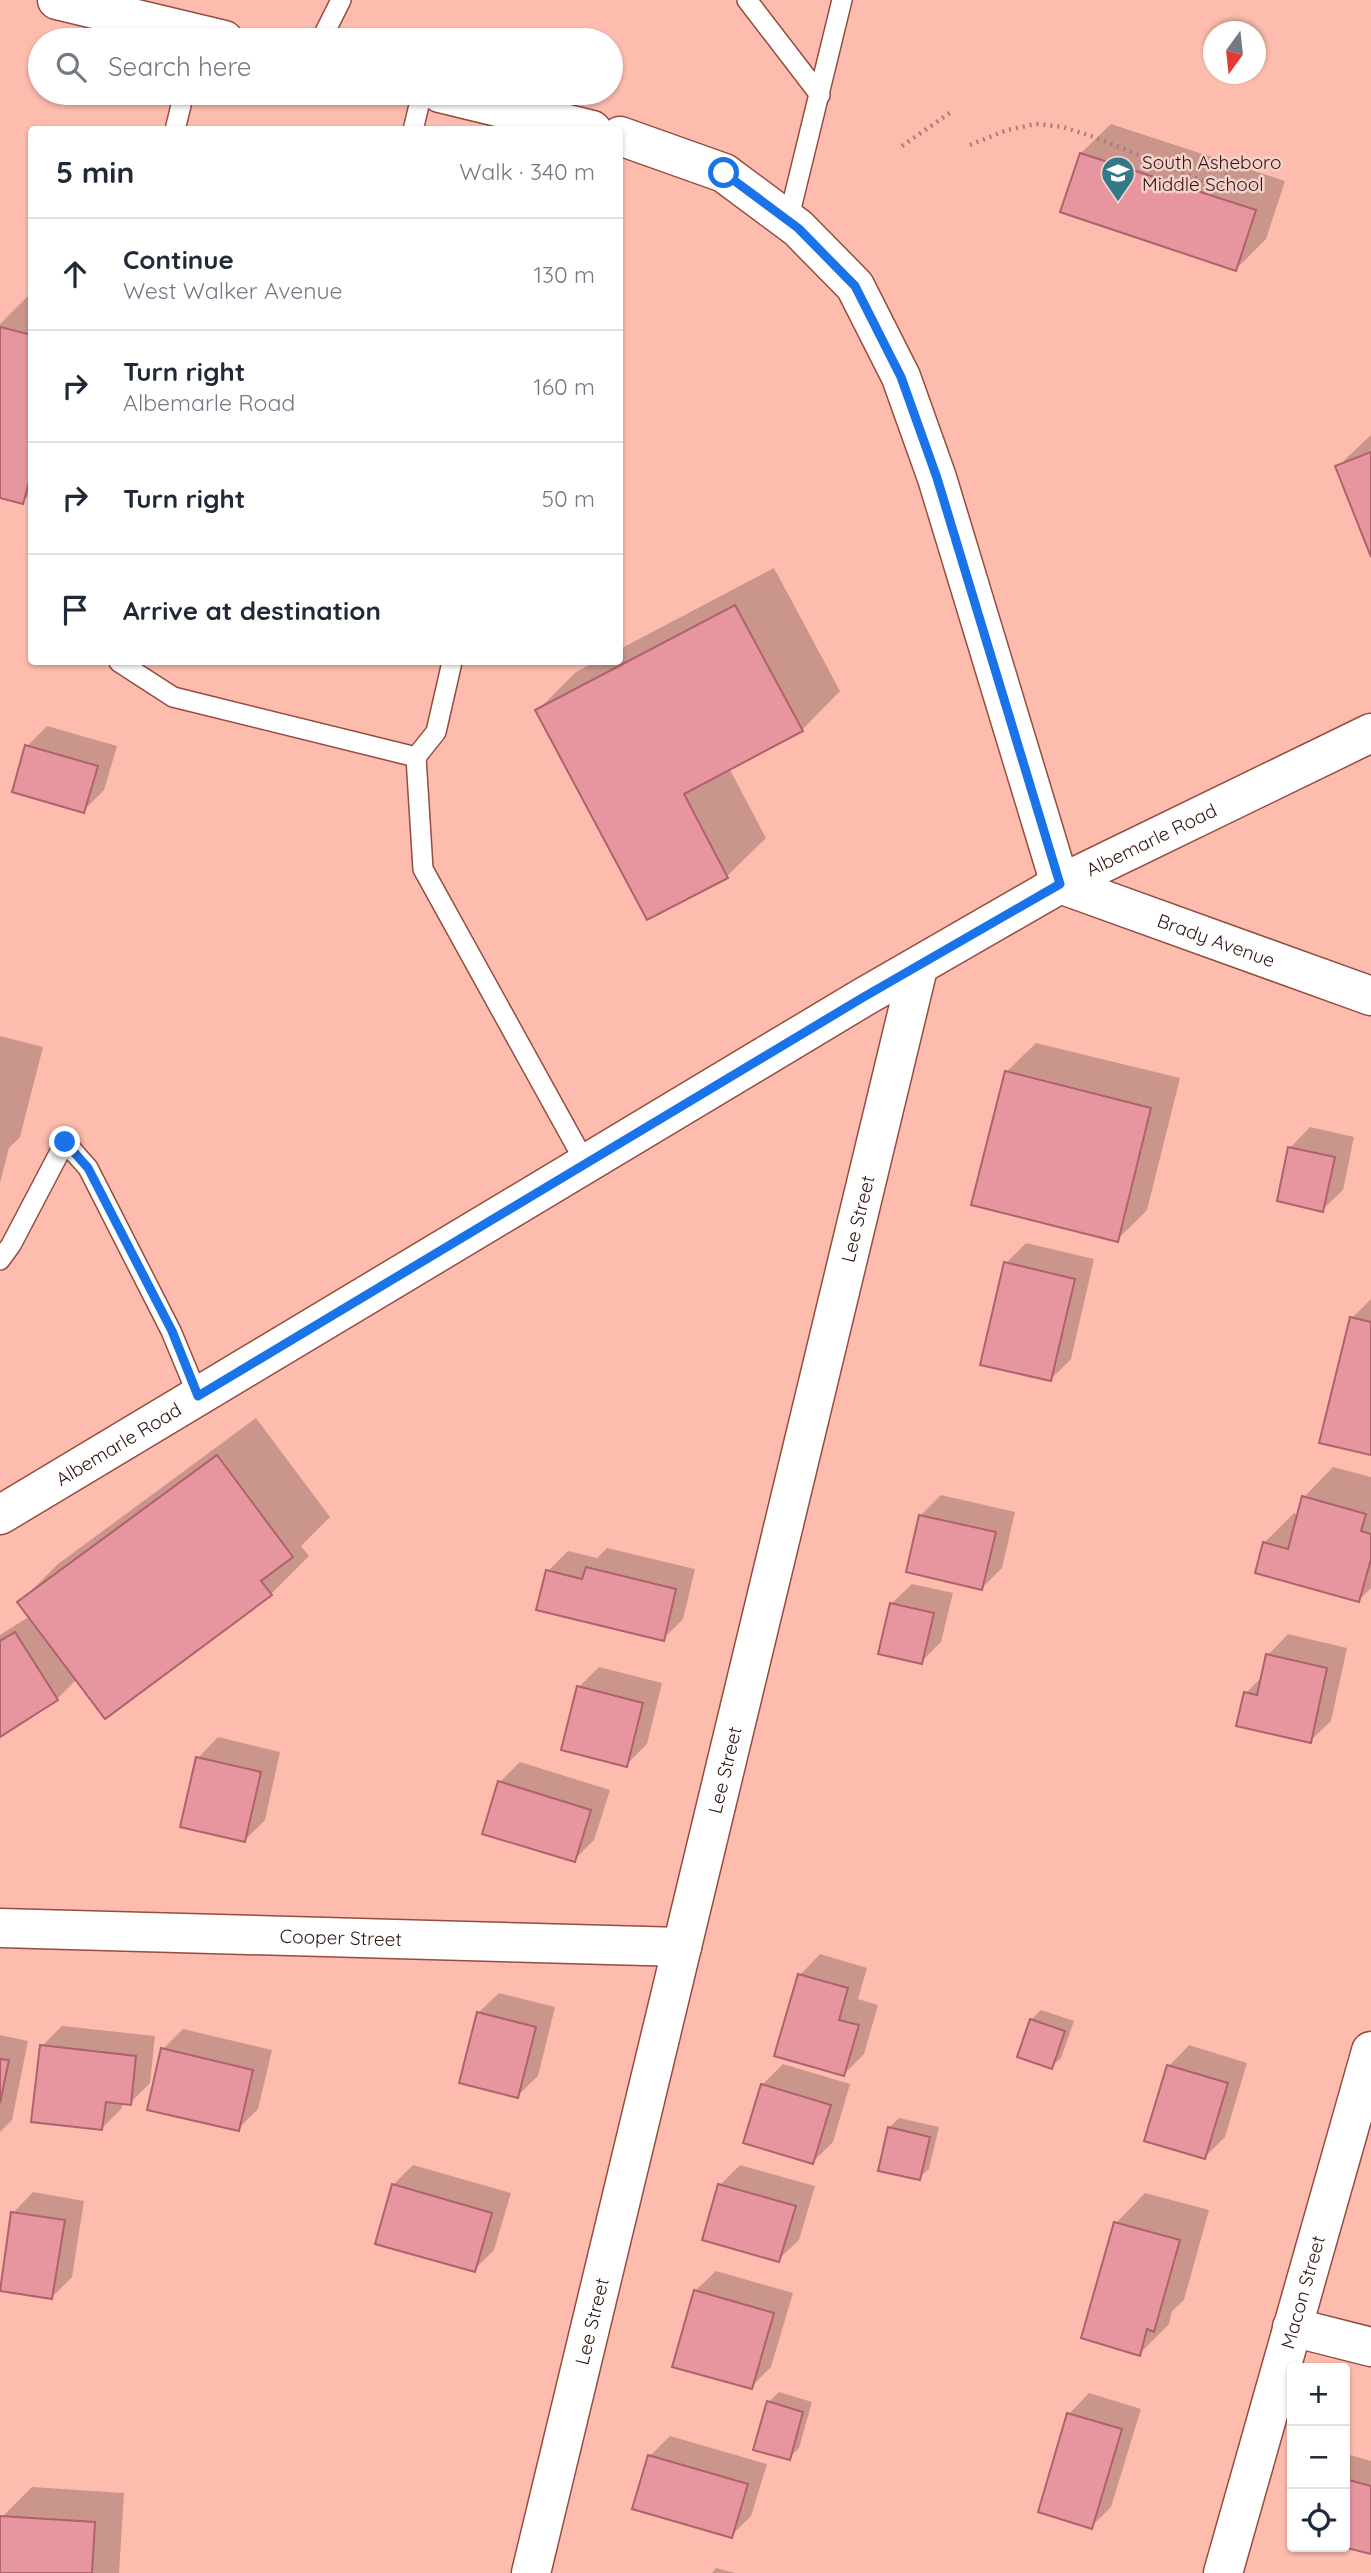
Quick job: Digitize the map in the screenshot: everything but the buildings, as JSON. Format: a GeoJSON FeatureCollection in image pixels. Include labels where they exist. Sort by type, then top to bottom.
{"type":"FeatureCollection","features":[{"type":"Feature","properties":{"kind":"street"},"geometry":{"type":"LineString","coordinates":[[57,0],[168,28]]}},
{"type":"Feature","properties":{"kind":"street"},"geometry":{"type":"LineString","coordinates":[[489,105],[576,126]]}},
{"type":"Feature","properties":{"kind":"street"},"geometry":{"type":"LineString","coordinates":[[623,137],[724,173],[798,228],[855,286],[901,377],[937,478],[1060,884]]}},
{"type":"Feature","properties":{"kind":"street","name":"Albemarle Road"},"geometry":{"type":"LineString","coordinates":[[0,1515],[862,998],[919,968],[1060,884],[1371,733]]}},
{"type":"Feature","properties":{"kind":"street","name":"Brady Avenue"},"geometry":{"type":"LineString","coordinates":[[1060,884],[1371,996]]}},
{"type":"Feature","properties":{"kind":"street","name":"Lee Street"},"geometry":{"type":"LineString","coordinates":[[531,2573],[919,968]]}},
{"type":"Feature","properties":{"kind":"street","name":"Cooper Street"},"geometry":{"type":"LineString","coordinates":[[0,1928],[682,1947]]}},
{"type":"Feature","properties":{"kind":"street","name":"Macon Street"},"geometry":{"type":"LineString","coordinates":[[1223,2573],[1371,2051]]}},
{"type":"Feature","properties":{"kind":"street"},"geometry":{"type":"LineString","coordinates":[[1292,2327],[1371,2347]]}},
{"type":"Feature","properties":{"kind":"lane"},"geometry":{"type":"LineString","coordinates":[[327,28],[341,0]]}},
{"type":"Feature","properties":{"kind":"lane"},"geometry":{"type":"LineString","coordinates":[[747,0],[820,95]]}},
{"type":"Feature","properties":{"kind":"lane"},"geometry":{"type":"LineString","coordinates":[[788,221],[842,0]]}},
{"type":"Feature","properties":{"kind":"lane"},"geometry":{"type":"LineString","coordinates":[[176,126],[181,105]]}},
{"type":"Feature","properties":{"kind":"lane"},"geometry":{"type":"LineString","coordinates":[[414,126],[419,105]]}},
{"type":"Feature","properties":{"kind":"lane"},"geometry":{"type":"LineString","coordinates":[[124,665],[173,696],[416,757]]}},
{"type":"Feature","properties":{"kind":"lane"},"geometry":{"type":"LineString","coordinates":[[451,665],[436,732],[416,757],[423,869],[586,1164]]}},
{"type":"Feature","properties":{"kind":"lane"},"geometry":{"type":"LineString","coordinates":[[0,1260],[65,1142],[88,1168],[172,1331],[198,1396]]}},
{"type":"Feature","properties":{"kind":"path"},"geometry":{"type":"LineString","coordinates":[[902,146],[951,112]]}},
{"type":"Feature","properties":{"kind":"path"},"geometry":{"type":"LineString","coordinates":[[970,145],[1007,130],[1036,124],[1063,127],[1094,137],[1221,188],[1230,166]]}},
{"type":"Feature","properties":{"kind":"place","name":"South Asheboro Middle School"},"geometry":{"type":"Point","coordinates":[1118,203]}},
{"type":"Feature","properties":{"kind":"route"},"geometry":{"type":"LineString","coordinates":[[65,1142],[88,1168],[172,1331],[198,1396],[862,998],[919,968],[1060,884],[937,478],[901,377],[855,286],[798,228],[724,173]]}}]}
